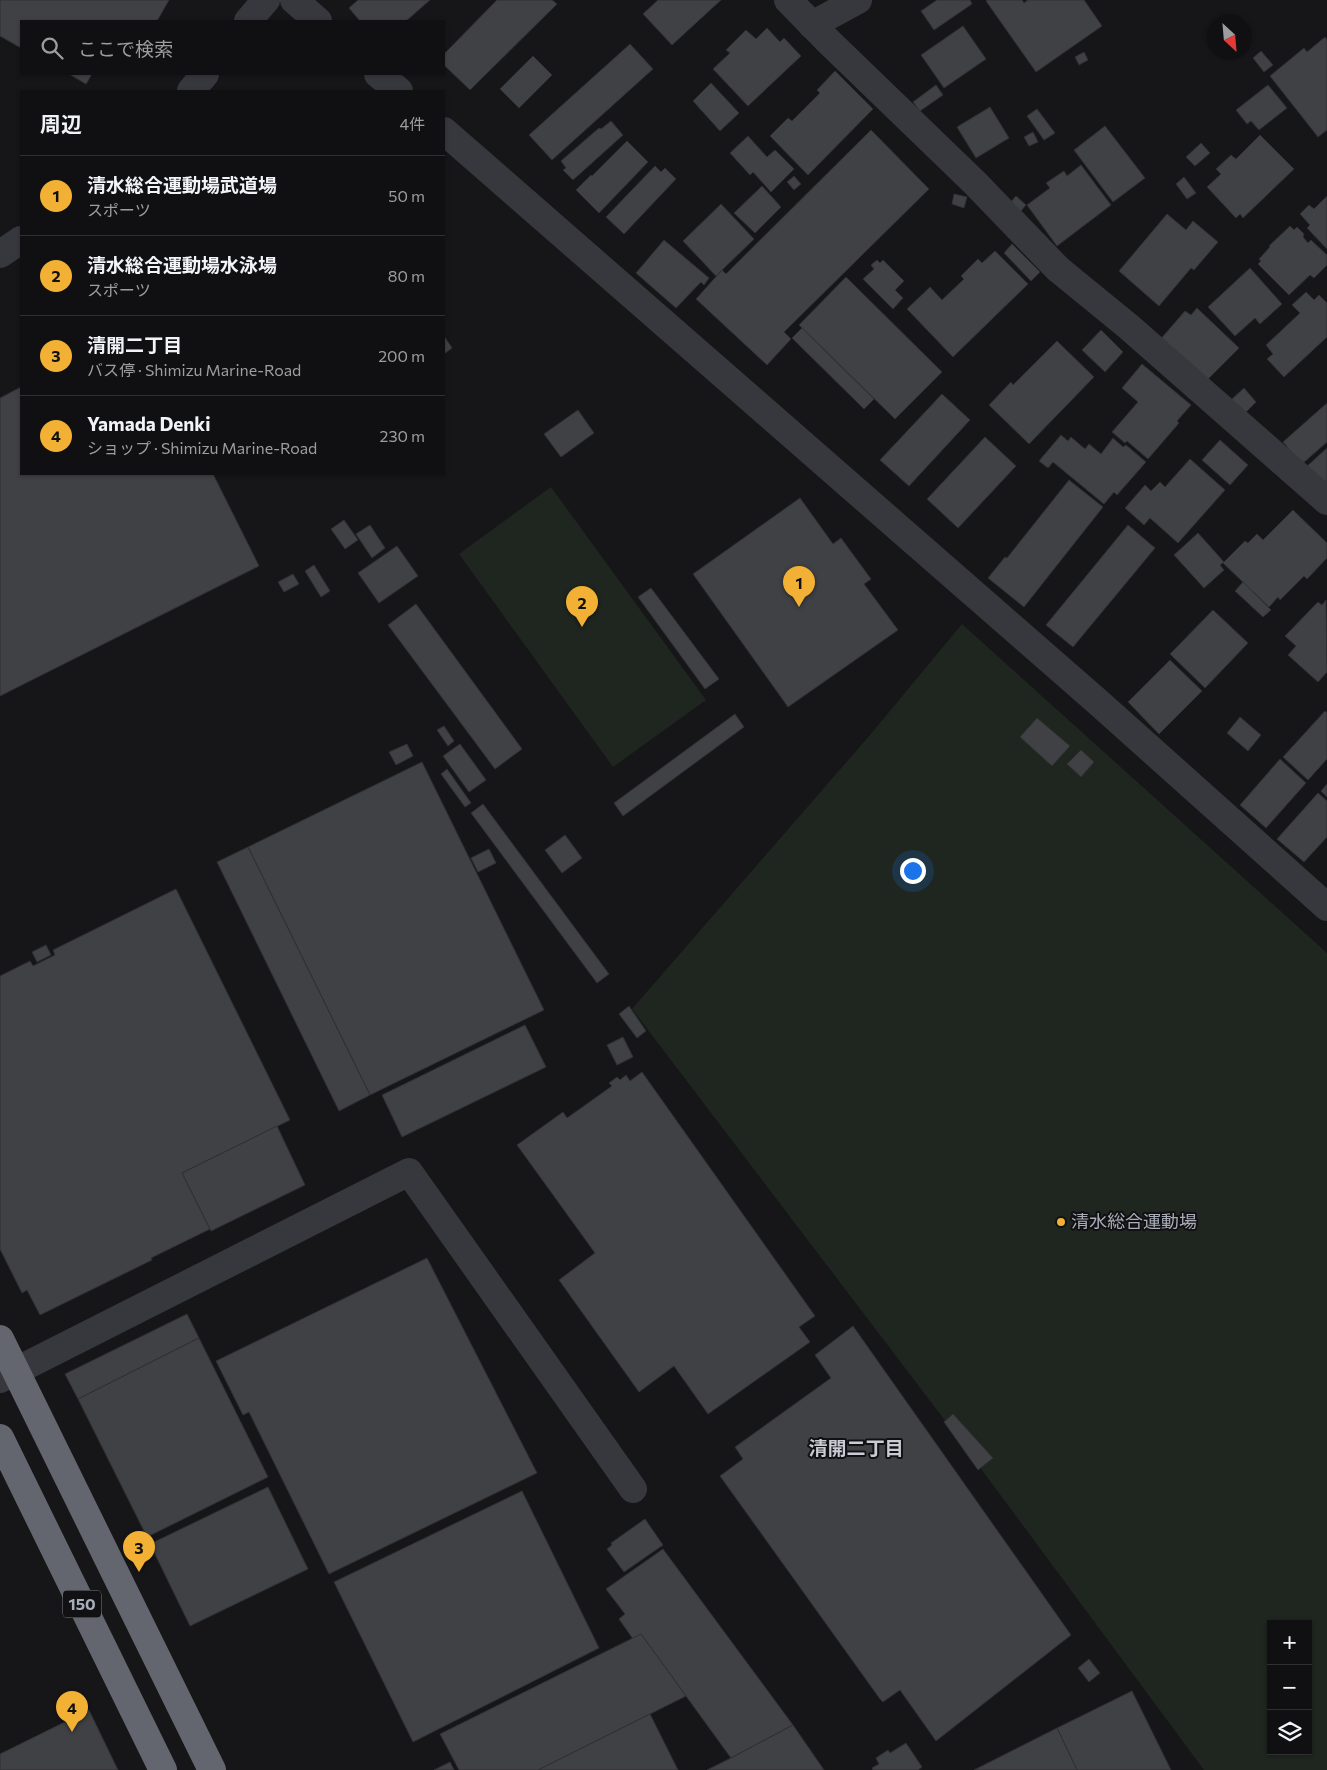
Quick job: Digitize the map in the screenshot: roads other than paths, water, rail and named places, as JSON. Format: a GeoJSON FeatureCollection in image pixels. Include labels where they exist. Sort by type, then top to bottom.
{"type":"FeatureCollection","features":[{"type":"Feature","properties":{"kind":"highway","name":"150"},"geometry":{"type":"LineString","coordinates":[[0,1339],[8,1375],[212,1770]]}},
{"type":"Feature","properties":{"kind":"highway","name":"150"},"geometry":{"type":"LineString","coordinates":[[0,1438],[163,1770]]}},
{"type":"Feature","properties":{"kind":"street"},"geometry":{"type":"LineString","coordinates":[[249,20],[266,0]]}},
{"type":"Feature","properties":{"kind":"street"},"geometry":{"type":"LineString","coordinates":[[294,0],[317,20]]}},
{"type":"Feature","properties":{"kind":"street"},"geometry":{"type":"LineString","coordinates":[[788,0],[975,183],[1058,269],[1129,327],[1327,501]]}},
{"type":"Feature","properties":{"kind":"street"},"geometry":{"type":"LineString","coordinates":[[812,25],[858,0]]}},
{"type":"Feature","properties":{"kind":"street"},"geometry":{"type":"LineString","coordinates":[[192,90],[204,75]]}},
{"type":"Feature","properties":{"kind":"street"},"geometry":{"type":"LineString","coordinates":[[379,75],[397,90]]}},
{"type":"Feature","properties":{"kind":"street"},"geometry":{"type":"LineString","coordinates":[[445,132],[1100,703],[1327,907]]}},
{"type":"Feature","properties":{"kind":"street"},"geometry":{"type":"LineString","coordinates":[[0,254],[20,241]]}},
{"type":"Feature","properties":{"kind":"street"},"geometry":{"type":"LineString","coordinates":[[8,1375],[409,1172],[633,1489]]}},
{"type":"Feature","properties":{"kind":"place","name":"清水総合運動場武道場"},"geometry":{"type":"Point","coordinates":[799,607]}},
{"type":"Feature","properties":{"kind":"place","name":"清水総合運動場水泳場"},"geometry":{"type":"Point","coordinates":[582,627]}},
{"type":"Feature","properties":{"kind":"place","name":"清水総合運動場"},"geometry":{"type":"Point","coordinates":[1061,1222]}},
{"type":"Feature","properties":{"kind":"place","name":"清開二丁目"},"geometry":{"type":"Point","coordinates":[139,1572]}},
{"type":"Feature","properties":{"kind":"place","name":"Yamada Denki"},"geometry":{"type":"Point","coordinates":[72,1732]}},
{"type":"Feature","properties":{"kind":"district","name":"清開二丁目"},"geometry":{"type":"Point","coordinates":[856,1448]}}]}
